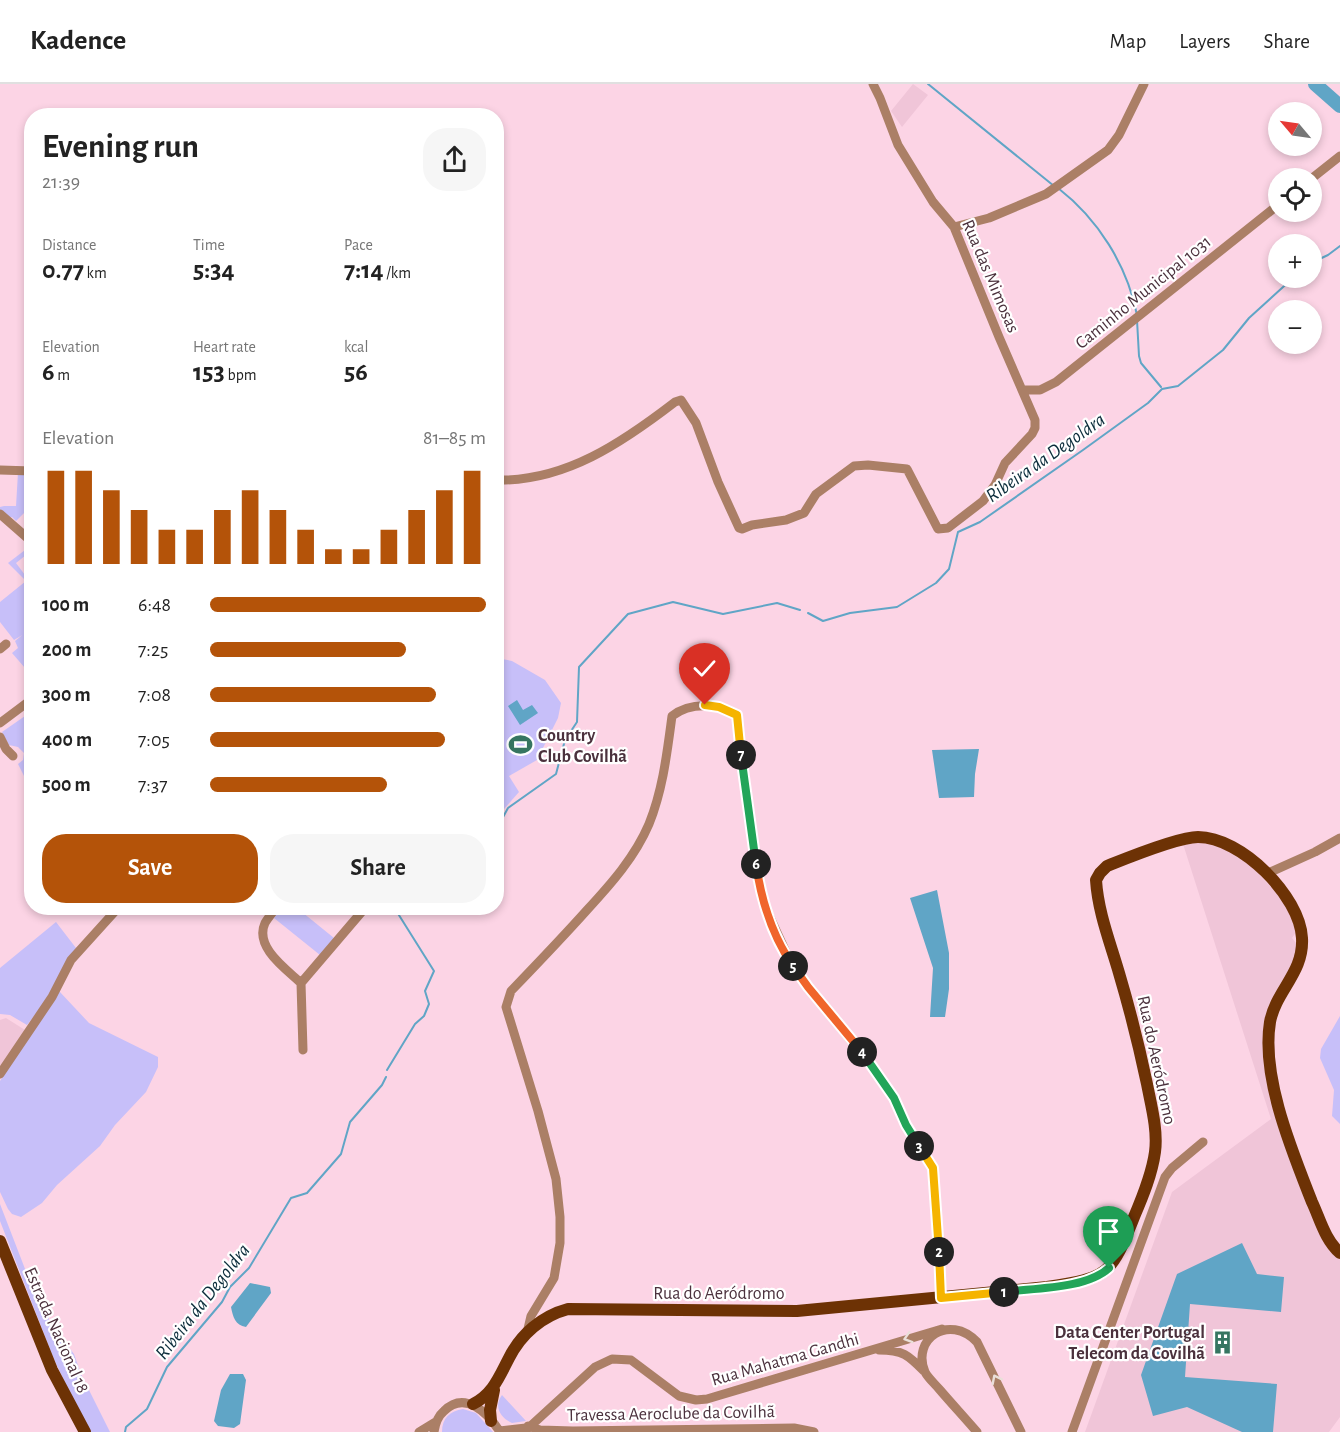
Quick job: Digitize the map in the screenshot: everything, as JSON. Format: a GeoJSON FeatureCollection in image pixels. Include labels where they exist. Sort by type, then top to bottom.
{"type":"FeatureCollection","features":[{"type":"Feature","properties":{"kind":"main road","name":"Rua do Aeródromo"},"geometry":{"type":"LineString","coordinates":[[473,1404],[488,1395],[510,1355],[527,1333],[544,1318],[568,1309],[797,1311],[1047,1287],[1082,1282],[1101,1275],[1118,1256],[1140,1203],[1152,1168],[1155,1150],[1154,1125],[1137,1036],[1100,908],[1096,880],[1107,866],[1196,837],[1221,841],[1238,851],[1266,874],[1289,900],[1299,920],[1302,937],[1301,960],[1274,1008],[1271,1019],[1270,1050],[1277,1101],[1302,1175],[1330,1243],[1340,1253]]}},
{"type":"Feature","properties":{"kind":"main road","name":"Estrada Nacional 18"},"geometry":{"type":"LineString","coordinates":[[0,1241],[52,1370],[85,1432]]}},
{"type":"Feature","properties":{"kind":"main road"},"geometry":{"type":"LineString","coordinates":[[491,1421],[490,1410],[495,1385]]}},
{"type":"Feature","properties":{"kind":"street","name":"Rua das Mimosas"},"geometry":{"type":"LineString","coordinates":[[504,480],[531,479],[582,461],[618,444],[681,400],[696,423],[718,482],[739,528],[796,517],[804,513],[816,494],[852,467],[868,465],[907,469],[935,527],[948,528],[983,501],[995,485],[1005,463],[1032,434],[1035,420],[954,227],[933,202],[898,145],[873,84]]}},
{"type":"Feature","properties":{"kind":"street"},"geometry":{"type":"LineString","coordinates":[[954,227],[989,218],[1046,194],[1108,150],[1119,135],[1144,84]]}},
{"type":"Feature","properties":{"kind":"street"},"geometry":{"type":"LineString","coordinates":[[1322,170],[1340,156]]}},
{"type":"Feature","properties":{"kind":"street","name":"Caminho Municipal 1031"},"geometry":{"type":"LineString","coordinates":[[1023,390],[1041,390],[1056,382],[1268,213]]}},
{"type":"Feature","properties":{"kind":"street"},"geometry":{"type":"LineString","coordinates":[[0,470],[24,471]]}},
{"type":"Feature","properties":{"kind":"street"},"geometry":{"type":"LineString","coordinates":[[0,514],[24,535]]}},
{"type":"Feature","properties":{"kind":"street"},"geometry":{"type":"LineString","coordinates":[[0,723],[24,705]]}},
{"type":"Feature","properties":{"kind":"street"},"geometry":{"type":"LineString","coordinates":[[527,1333],[531,1316],[555,1278],[560,1243],[560,1217],[556,1179],[538,1110],[506,1007],[507,1000],[511,991],[619,875],[648,826],[665,771],[673,714],[705,705],[719,707],[737,715],[758,881],[767,911],[791,963],[894,1098],[906,1125],[933,1168],[941,1298]]}},
{"type":"Feature","properties":{"kind":"street"},"geometry":{"type":"LineString","coordinates":[[0,737],[6,749],[13,756]]}},
{"type":"Feature","properties":{"kind":"street"},"geometry":{"type":"LineString","coordinates":[[1266,874],[1340,838]]}},
{"type":"Feature","properties":{"kind":"street"},"geometry":{"type":"LineString","coordinates":[[0,1074],[52,997],[70,960],[112,915]]}},
{"type":"Feature","properties":{"kind":"street"},"geometry":{"type":"LineString","coordinates":[[271,915],[265,923],[262,936],[265,947],[301,984]]}},
{"type":"Feature","properties":{"kind":"street"},"geometry":{"type":"LineString","coordinates":[[303,1050],[301,984],[359,915]]}},
{"type":"Feature","properties":{"kind":"street"},"geometry":{"type":"LineString","coordinates":[[1072,1432],[1165,1177],[1172,1168],[1203,1142]]}},
{"type":"Feature","properties":{"kind":"street"},"geometry":{"type":"LineString","coordinates":[[925,1372],[922,1356],[924,1350],[931,1338],[942,1329]]}},
{"type":"Feature","properties":{"kind":"street","name":"Rua Mahatma Gandhi"},"geometry":{"type":"LineString","coordinates":[[526,1429],[595,1367],[612,1359],[631,1360],[679,1396],[696,1400],[707,1399],[942,1329],[958,1329],[969,1334],[976,1342],[1022,1432]]}},
{"type":"Feature","properties":{"kind":"street","name":"Rua Mahatma Gandhi"},"geometry":{"type":"LineString","coordinates":[[874,1350],[900,1351],[909,1356],[977,1432]]}},
{"type":"Feature","properties":{"kind":"street"},"geometry":{"type":"LineString","coordinates":[[435,1432],[440,1414],[450,1405],[461,1401],[473,1404],[500,1431],[526,1429]]}},
{"type":"Feature","properties":{"kind":"street"},"geometry":{"type":"LineString","coordinates":[[419,1432],[437,1421]]}},
{"type":"Feature","properties":{"kind":"street","name":"Travessa Aeroclube da Covilhã"},"geometry":{"type":"LineString","coordinates":[[526,1429],[562,1431],[794,1428],[814,1432]]}},
{"type":"Feature","properties":{"kind":"shaded area"},"geometry":{"type":"Polygon","coordinates":[[[913,84],[928,95],[902,127],[891,111],[913,84]]]}},
{"type":"Feature","properties":{"kind":"shaded area"},"geometry":{"type":"Polygon","coordinates":[[[18,473],[24,473],[24,513],[16,521],[0,510],[0,507],[4,506],[16,506],[18,473]]]}},
{"type":"Feature","properties":{"kind":"shaded area"},"geometry":{"type":"Polygon","coordinates":[[[24,551],[24,557],[16,563],[24,574],[24,579],[8,563],[24,551]]]}},
{"type":"Feature","properties":{"kind":"shaded area"},"geometry":{"type":"Polygon","coordinates":[[[24,583],[24,634],[14,640],[0,622],[0,602],[24,583]]]}},
{"type":"Feature","properties":{"kind":"shaded area"},"geometry":{"type":"Polygon","coordinates":[[[24,634],[24,667],[12,653],[18,648],[15,641],[24,634]]]}},
{"type":"Feature","properties":{"kind":"shaded area","name":"Country Club Covilhã"},"geometry":{"type":"Polygon","coordinates":[[[504,659],[512,661],[545,680],[561,703],[558,718],[537,760],[509,776],[519,792],[504,809],[504,659]]]}},
{"type":"Feature","properties":{"kind":"shaded area"},"geometry":{"type":"Polygon","coordinates":[[[24,717],[24,753],[18,747],[9,745],[2,732],[24,717]]]}},
{"type":"Feature","properties":{"kind":"shaded area"},"geometry":{"type":"Polygon","coordinates":[[[24,753],[24,776],[18,764],[23,760],[24,753]]]}},
{"type":"Feature","properties":{"kind":"shaded area"},"geometry":{"type":"Polygon","coordinates":[[[1207,842],[1226,850],[1250,865],[1274,890],[1295,924],[1296,932],[1292,938],[1296,943],[1295,961],[1266,1016],[1281,1132],[1340,1251],[1340,1417],[1329,1432],[1085,1432],[1172,1192],[1271,1119],[1183,844],[1207,842]]]}},
{"type":"Feature","properties":{"kind":"shaded area"},"geometry":{"type":"Polygon","coordinates":[[[276,915],[306,915],[334,938],[320,955],[274,918],[276,915]]]}},
{"type":"Feature","properties":{"kind":"shaded area"},"geometry":{"type":"Polygon","coordinates":[[[56,922],[76,948],[43,1005],[27,1025],[10,1015],[0,1014],[0,968],[56,922]]]}},
{"type":"Feature","properties":{"kind":"shaded area"},"geometry":{"type":"Polygon","coordinates":[[[59,991],[89,1023],[158,1057],[158,1067],[146,1092],[115,1125],[100,1146],[57,1185],[42,1203],[21,1217],[12,1214],[0,1192],[0,1081],[59,991]]]}},
{"type":"Feature","properties":{"kind":"shaded area"},"geometry":{"type":"Polygon","coordinates":[[[1340,1016],[1340,1124],[1332,1116],[1334,1090],[1320,1058],[1321,1049],[1340,1016]]]}},
{"type":"Feature","properties":{"kind":"shaded area"},"geometry":{"type":"Polygon","coordinates":[[[6,1018],[25,1030],[0,1068],[0,1020],[6,1018]]]}},
{"type":"Feature","properties":{"kind":"shaded area"},"geometry":{"type":"Polygon","coordinates":[[[0,1204],[37,1300],[74,1354],[81,1374],[110,1432],[88,1432],[53,1357],[0,1221],[0,1204]]]}},
{"type":"Feature","properties":{"kind":"shaded area"},"geometry":{"type":"Polygon","coordinates":[[[502,1395],[526,1421],[512,1423],[499,1412],[498,1404],[502,1395]]]}},
{"type":"Feature","properties":{"kind":"shaded area"},"geometry":{"type":"Polygon","coordinates":[[[463,1409],[476,1413],[493,1432],[442,1432],[443,1423],[448,1416],[454,1411],[463,1409]]]}},
{"type":"Feature","properties":{"kind":"water"},"geometry":{"type":"Polygon","coordinates":[[[517,700],[523,710],[532,705],[538,713],[520,725],[508,706],[517,700]]]}},
{"type":"Feature","properties":{"kind":"water"},"geometry":{"type":"Polygon","coordinates":[[[979,749],[974,797],[939,798],[932,750],[979,749]]]}},
{"type":"Feature","properties":{"kind":"water"},"geometry":{"type":"Polygon","coordinates":[[[937,890],[949,953],[949,989],[945,1017],[930,1017],[933,968],[910,898],[937,890]]]}},
{"type":"Feature","properties":{"kind":"water"},"geometry":{"type":"Polygon","coordinates":[[[1242,1243],[1257,1274],[1284,1277],[1281,1312],[1190,1304],[1185,1377],[1277,1384],[1273,1432],[1242,1432],[1187,1407],[1153,1416],[1141,1375],[1177,1274],[1242,1243]]]}},
{"type":"Feature","properties":{"kind":"water"},"geometry":{"type":"Polygon","coordinates":[[[250,1283],[270,1287],[271,1293],[246,1327],[237,1322],[231,1307],[250,1283]]]}},
{"type":"Feature","properties":{"kind":"water"},"geometry":{"type":"Polygon","coordinates":[[[230,1374],[243,1374],[246,1380],[240,1424],[234,1428],[218,1426],[214,1421],[221,1390],[230,1374]]]}},
{"type":"Feature","properties":{"kind":"waterway"},"geometry":{"type":"LineString","coordinates":[[928,84],[1054,186]]}},
{"type":"Feature","properties":{"kind":"waterway"},"geometry":{"type":"LineString","coordinates":[[1315,84],[1340,106]]}},
{"type":"Feature","properties":{"kind":"waterway"},"geometry":{"type":"LineString","coordinates":[[1058,188],[1086,214],[1109,244],[1126,278],[1137,315]]}},
{"type":"Feature","properties":{"kind":"waterway","name":"Ribeira da Degoldra"},"geometry":{"type":"LineString","coordinates":[[1322,258],[1340,246]]}},
{"type":"Feature","properties":{"kind":"waterway","name":"Ribeira da Degoldra"},"geometry":{"type":"LineString","coordinates":[[808,613],[823,621],[850,613],[897,607],[936,583],[949,569],[958,532],[980,522],[1083,450],[1148,403],[1162,389],[1178,386],[1223,350],[1249,318],[1282,288]]}},
{"type":"Feature","properties":{"kind":"waterway"},"geometry":{"type":"LineString","coordinates":[[1137,320],[1141,363],[1161,387]]}},
{"type":"Feature","properties":{"kind":"waterway","name":"Ribeira da Degoldra"},"geometry":{"type":"LineString","coordinates":[[504,815],[508,808],[556,774],[565,740],[577,722],[579,667],[628,614],[673,602],[723,614],[777,603],[800,610]]}},
{"type":"Feature","properties":{"kind":"waterway","name":"Ribeira da Degoldra"},"geometry":{"type":"LineString","coordinates":[[387,1070],[415,1024],[424,1016],[429,1004],[425,991],[434,971],[399,915]]}},
{"type":"Feature","properties":{"kind":"waterway","name":"Ribeira da Degoldra"},"geometry":{"type":"LineString","coordinates":[[125,1432],[126,1427],[147,1409],[167,1367],[222,1302],[230,1287],[249,1268],[291,1198],[307,1193],[341,1154],[350,1122],[382,1085],[386,1077]]}},
{"type":"Feature","properties":{"kind":"place","name":"Country Club Covilhã"},"geometry":{"type":"Point","coordinates":[520,745]}},
{"type":"Feature","properties":{"kind":"place","name":"Data Center Portugal Telecom da Covilhã"},"geometry":{"type":"Point","coordinates":[1223,1342]}},
{"type":"Feature","properties":{"kind":"route"},"geometry":{"type":"LineString","coordinates":[[705,705],[732,711],[739,718],[738,730],[758,881],[767,911],[782,946],[808,987],[858,1047],[894,1098],[906,1125],[933,1168],[941,1298],[1082,1282],[1101,1275],[1109,1268]]}}]}
